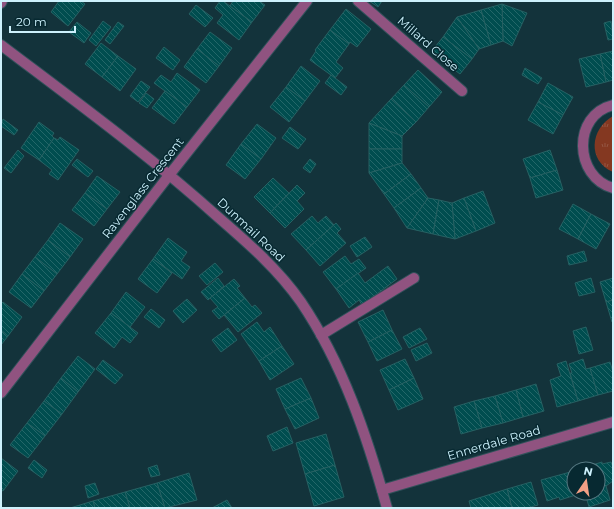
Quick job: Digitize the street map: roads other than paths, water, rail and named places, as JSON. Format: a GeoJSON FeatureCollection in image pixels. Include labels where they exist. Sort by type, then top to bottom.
{"type":"FeatureCollection","features":[{"type":"Feature","properties":{"kind":"street","name":"Ravenglass Crescent"},"geometry":{"type":"LineString","coordinates":[[1,393],[170,174],[307,1]]}},
{"type":"Feature","properties":{"kind":"street","name":"Millard Close"},"geometry":{"type":"LineString","coordinates":[[358,1],[462,91]]}},
{"type":"Feature","properties":{"kind":"street","name":"Dunmail Road"},"geometry":{"type":"LineString","coordinates":[[1,44],[170,174],[272,266],[300,301],[321,335],[346,384],[388,508]]}},
{"type":"Feature","properties":{"kind":"street"},"geometry":{"type":"LineString","coordinates":[[613,105],[596,114],[591,120],[584,134],[582,149],[588,168],[598,180],[613,188]]}},
{"type":"Feature","properties":{"kind":"street"},"geometry":{"type":"LineString","coordinates":[[321,335],[414,278]]}},
{"type":"Feature","properties":{"kind":"street","name":"Ennerdale Road"},"geometry":{"type":"LineString","coordinates":[[382,490],[613,422]]}}]}
